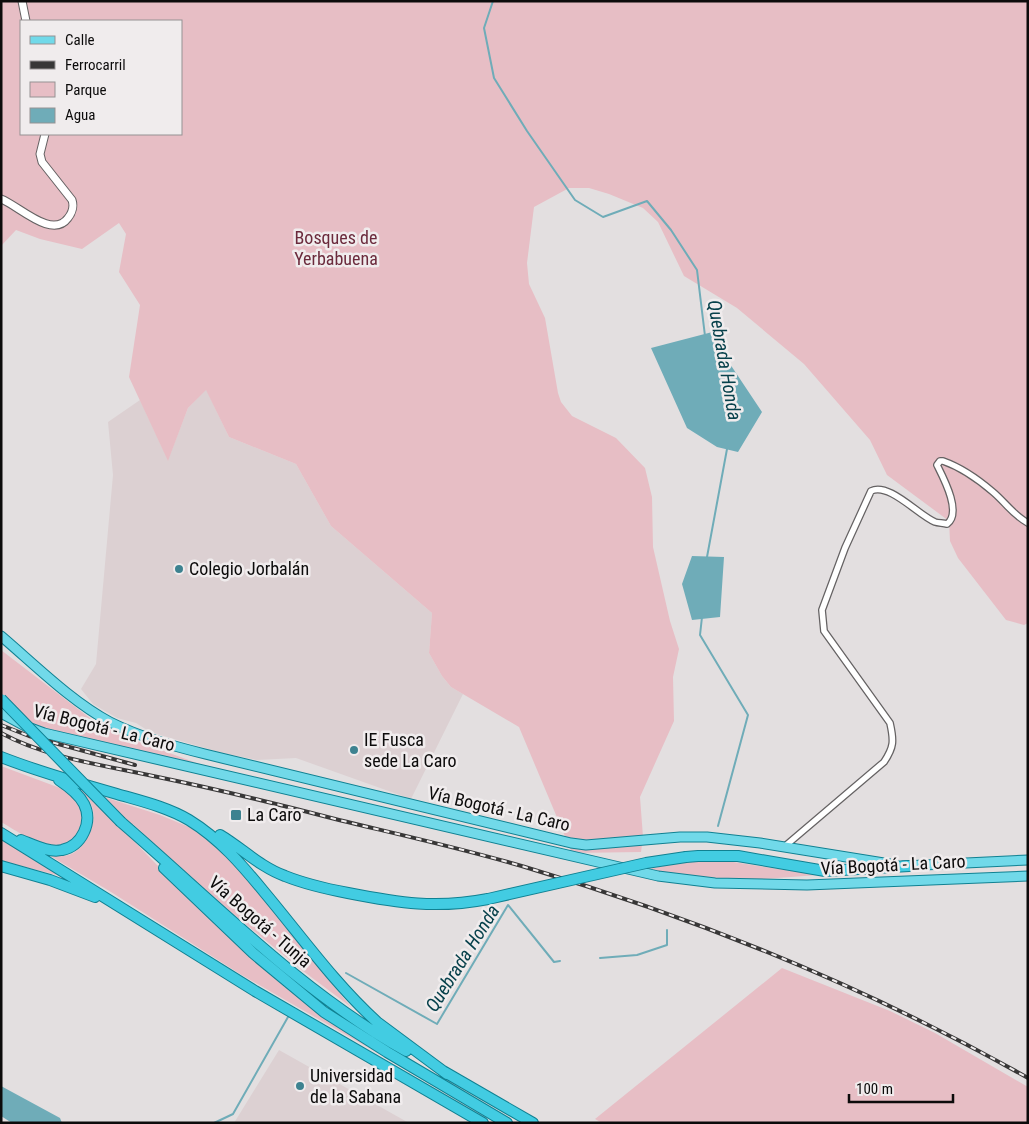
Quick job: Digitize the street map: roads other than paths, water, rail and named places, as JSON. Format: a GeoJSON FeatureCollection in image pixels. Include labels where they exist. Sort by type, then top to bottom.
{"type":"FeatureCollection","features":[{"type":"Feature","properties":{"kind":"highway","name":"Vía Bogotá - Tunja"},"geometry":{"type":"LineString","coordinates":[[1,699],[122,822],[212,904],[317,993],[368,1029],[533,1123]]}},
{"type":"Feature","properties":{"kind":"highway"},"geometry":{"type":"LineString","coordinates":[[1,757],[54,776],[154,806],[187,819],[224,838],[248,855],[284,876],[313,885],[370,897],[428,905],[466,903],[646,863],[698,856],[738,856],[825,871],[909,866]]}},
{"type":"Feature","properties":{"kind":"highway"},"geometry":{"type":"LineString","coordinates":[[2,833],[53,850],[62,850],[77,842],[86,826],[87,815],[84,804],[73,791],[54,776]]}},
{"type":"Feature","properties":{"kind":"highway"},"geometry":{"type":"LineString","coordinates":[[187,819],[217,839],[240,862],[340,984],[367,1013],[447,1074]]}},
{"type":"Feature","properties":{"kind":"highway"},"geometry":{"type":"LineString","coordinates":[[122,822],[192,896],[306,998],[343,1026],[507,1123]]}},
{"type":"Feature","properties":{"kind":"highway"},"geometry":{"type":"LineString","coordinates":[[2,833],[255,991],[483,1123]]}},
{"type":"Feature","properties":{"kind":"highway"},"geometry":{"type":"LineString","coordinates":[[1,866],[73,887],[104,901],[152,927]]}},
{"type":"Feature","properties":{"kind":"main road","name":"Vía Bogotá - La Caro"},"geometry":{"type":"LineString","coordinates":[[1,636],[79,701],[111,722],[152,738],[214,756],[571,843],[586,844],[680,837],[707,837],[760,843],[909,866],[1028,860]]}},
{"type":"Feature","properties":{"kind":"main road"},"geometry":{"type":"LineString","coordinates":[[1,643],[20,653]]}},
{"type":"Feature","properties":{"kind":"main road","name":"Vía Bogotá - La Caro"},"geometry":{"type":"LineString","coordinates":[[1,713],[25,726],[44,733],[658,876],[725,883],[806,886],[1028,876]]}},
{"type":"Feature","properties":{"kind":"street"},"geometry":{"type":"LineString","coordinates":[[22,1],[26,20]]}},
{"type":"Feature","properties":{"kind":"street"},"geometry":{"type":"LineString","coordinates":[[1,199],[37,221],[50,225],[58,225],[65,222],[69,217],[73,205],[72,200],[42,162],[40,154],[45,135]]}},
{"type":"Feature","properties":{"kind":"street"},"geometry":{"type":"LineString","coordinates":[[784,847],[884,762],[892,750],[893,736],[890,723],[824,631],[823,624],[822,610],[845,548],[871,491],[876,489],[896,495],[935,522],[946,524],[952,520],[954,512],[948,490],[937,465],[940,461],[943,461],[992,491],[1017,517],[1028,523]]}},
{"type":"Feature","properties":{"kind":"water"},"geometry":{"type":"Polygon","coordinates":[[[720,330],[730,364],[762,412],[738,452],[717,447],[687,428],[651,348],[720,330]]]}},
{"type":"Feature","properties":{"kind":"water"},"geometry":{"type":"Polygon","coordinates":[[[692,556],[724,557],[720,617],[692,620],[682,584],[692,556]]]}},
{"type":"Feature","properties":{"kind":"water"},"geometry":{"type":"Polygon","coordinates":[[[1,1086],[60,1118],[62,1123],[12,1123],[1,1116],[1,1086]]]}},
{"type":"Feature","properties":{"kind":"waterway","name":"Quebrada Honda"},"geometry":{"type":"LineString","coordinates":[[493,1],[484,28],[494,78],[527,131],[575,200],[603,217],[647,201],[671,230],[697,270],[705,336]]}},
{"type":"Feature","properties":{"kind":"waterway","name":"Quebrada Honda"},"geometry":{"type":"LineString","coordinates":[[707,557],[727,449]]}},
{"type":"Feature","properties":{"kind":"waterway","name":"Quebrada Honda"},"geometry":{"type":"LineString","coordinates":[[702,617],[700,635],[748,715],[718,826]]}},
{"type":"Feature","properties":{"kind":"waterway","name":"Quebrada Honda"},"geometry":{"type":"LineString","coordinates":[[346,973],[437,1024],[508,905],[554,962],[560,961]]}},
{"type":"Feature","properties":{"kind":"waterway","name":"Quebrada Honda"},"geometry":{"type":"LineString","coordinates":[[600,958],[637,955],[667,945],[667,930]]}},
{"type":"Feature","properties":{"kind":"waterway","name":"Quebrada Honda"},"geometry":{"type":"LineString","coordinates":[[214,1123],[233,1114],[288,1017]]}},
{"type":"Feature","properties":{"kind":"railway"},"geometry":{"type":"LineString","coordinates":[[1,725],[29,736],[135,765]]}},
{"type":"Feature","properties":{"kind":"railway"},"geometry":{"type":"LineString","coordinates":[[1,733],[19,742],[56,755],[223,791],[432,842],[502,860],[590,887],[719,933],[845,985],[907,1014],[1028,1078]]}},
{"type":"Feature","properties":{"kind":"place","name":"Colegio Jorbalán"},"geometry":{"type":"Point","coordinates":[179,569]}},
{"type":"Feature","properties":{"kind":"place","name":"IE Fusca sede La Caro"},"geometry":{"type":"Point","coordinates":[354,750]}},
{"type":"Feature","properties":{"kind":"place","name":"La Caro"},"geometry":{"type":"Point","coordinates":[236,815]}},
{"type":"Feature","properties":{"kind":"place","name":"Universidad de la Sabana"},"geometry":{"type":"Point","coordinates":[300,1086]}},
{"type":"Feature","properties":{"kind":"park label","name":"Bosques de Yerbabuena"},"geometry":{"type":"Point","coordinates":[336,248]}}]}
